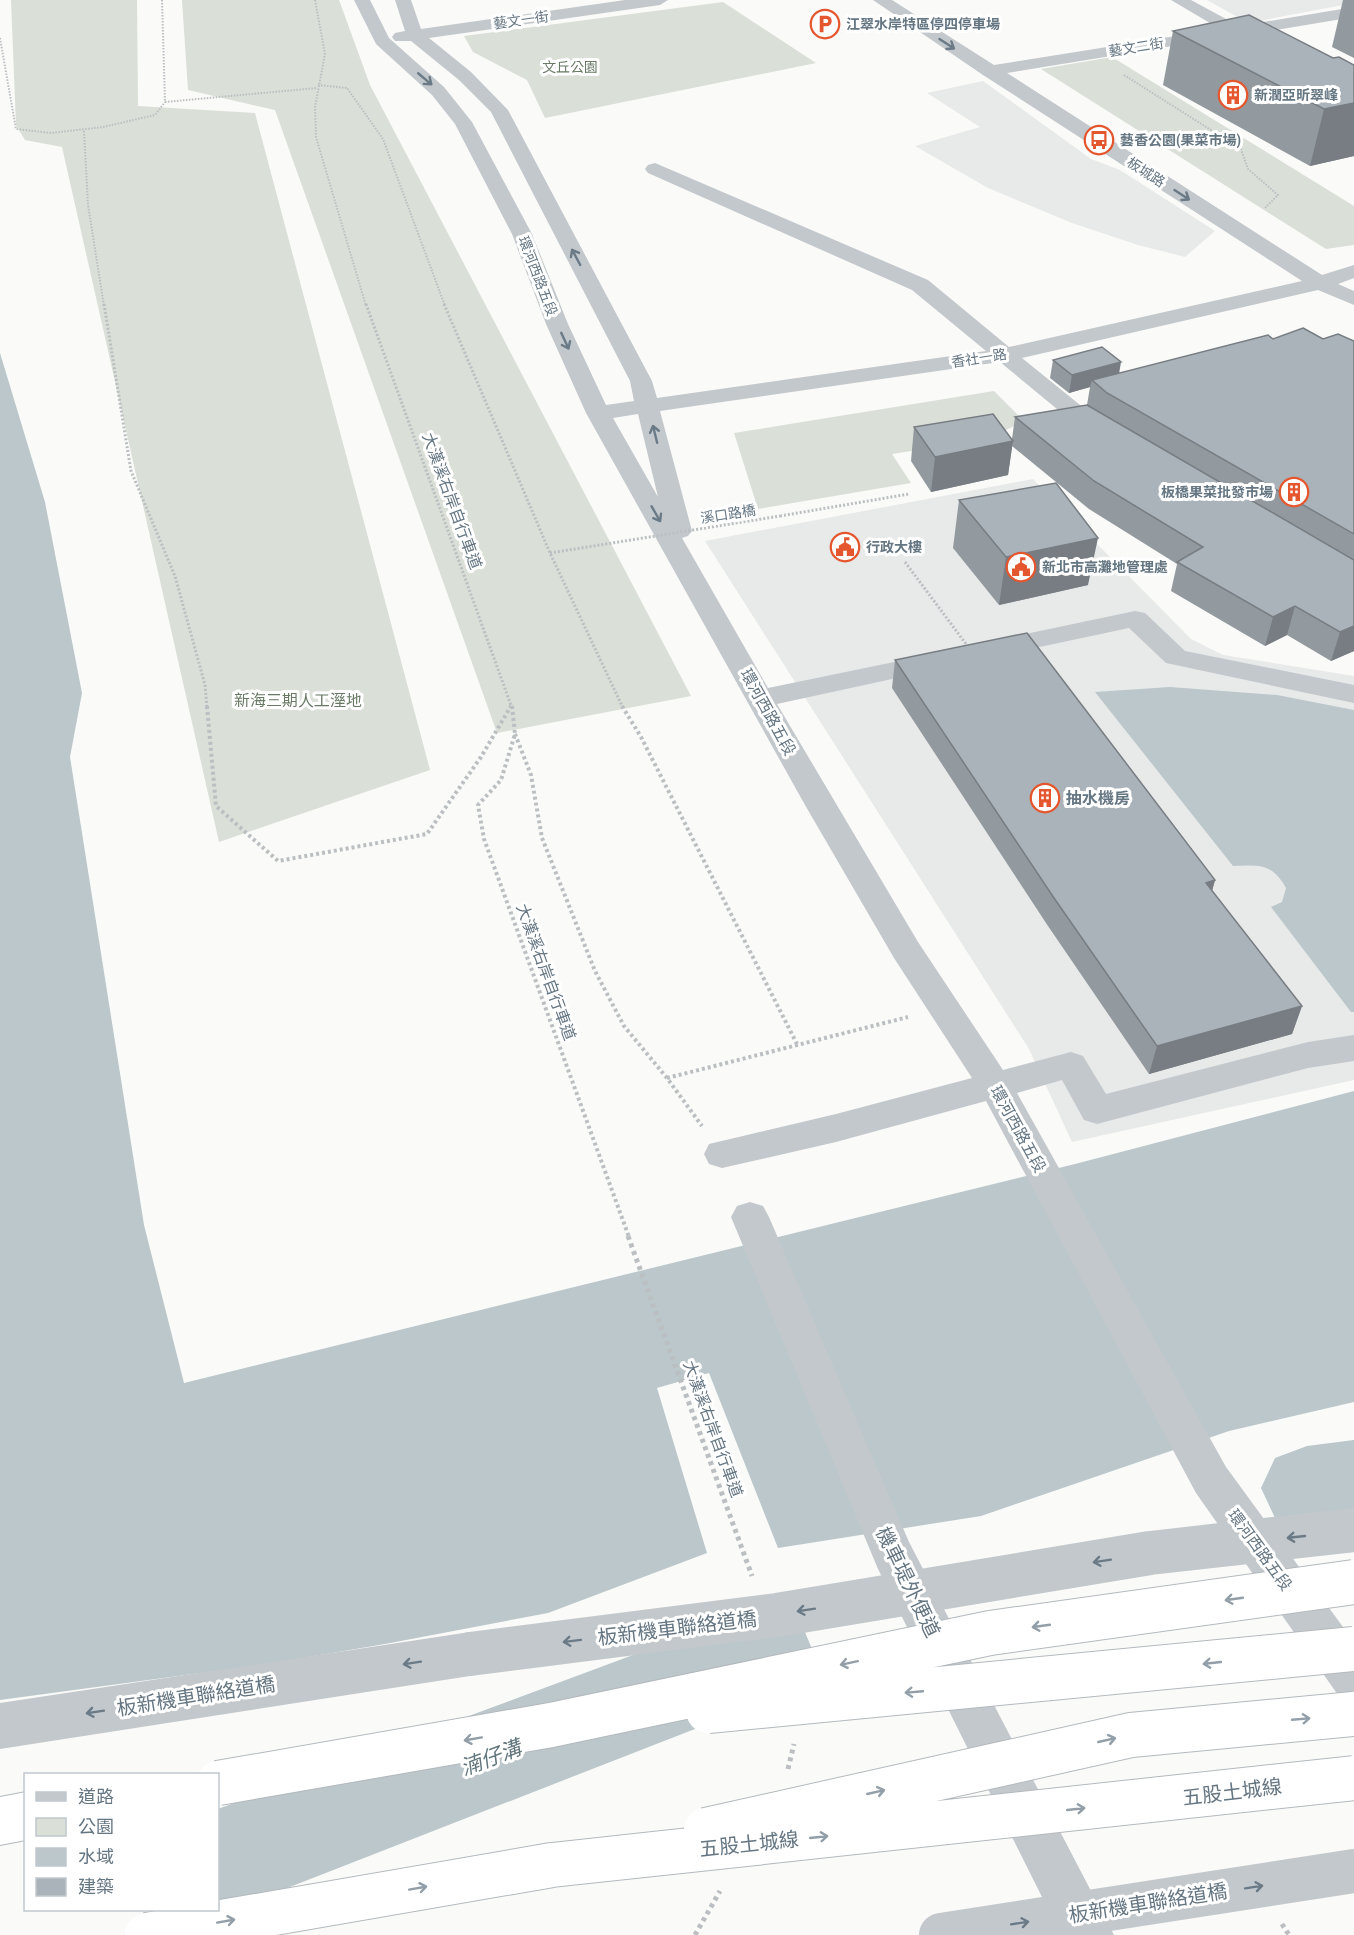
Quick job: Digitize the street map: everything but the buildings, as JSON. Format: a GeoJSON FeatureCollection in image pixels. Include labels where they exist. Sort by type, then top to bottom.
{"type":"FeatureCollection","features":[{"type":"Feature","properties":{"kind":"highway"},"geometry":{"type":"LineString","coordinates":[[219,1783],[551,1725],[990,1633],[1354,1582]]}},
{"type":"Feature","properties":{"kind":"highway"},"geometry":{"type":"LineString","coordinates":[[551,1725],[1354,1649]]}},
{"type":"Feature","properties":{"kind":"highway"},"geometry":{"type":"LineString","coordinates":[[552,1865],[1131,1735],[1354,1714]]}},
{"type":"Feature","properties":{"kind":"highway","name":"五股土城線"},"geometry":{"type":"LineString","coordinates":[[147,1935],[552,1865],[1354,1778]]}},
{"type":"Feature","properties":{"kind":"highway"},"geometry":{"type":"LineString","coordinates":[[0,1821],[24,1816]]}},
{"type":"Feature","properties":{"kind":"street","name":"環河西路五段"},"geometry":{"type":"LineString","coordinates":[[362,0],[382,39],[401,60],[438,91],[463,122],[522,234],[557,324],[598,412],[760,699],[906,950],[994,1086],[1211,1480],[1354,1679]]}},
{"type":"Feature","properties":{"kind":"street"},"geometry":{"type":"LineString","coordinates":[[403,0],[415,35]]}},
{"type":"Feature","properties":{"kind":"street","name":"藝文一街"},"geometry":{"type":"LineString","coordinates":[[382,39],[660,0]]}},
{"type":"Feature","properties":{"kind":"street","name":"板城路"},"geometry":{"type":"LineString","coordinates":[[881,0],[989,71],[1339,274],[1354,299]]}},
{"type":"Feature","properties":{"kind":"street","name":"板城路"},"geometry":{"type":"LineString","coordinates":[[913,0],[1014,67],[1200,184]]}},
{"type":"Feature","properties":{"kind":"street"},"geometry":{"type":"LineString","coordinates":[[1179,0],[1259,43]]}},
{"type":"Feature","properties":{"kind":"street","name":"藝文二街"},"geometry":{"type":"LineString","coordinates":[[989,71],[1354,12]]}},
{"type":"Feature","properties":{"kind":"street","name":"環河西路五段"},"geometry":{"type":"LineString","coordinates":[[415,35],[465,76],[499,110],[641,381],[690,572]]}},
{"type":"Feature","properties":{"kind":"street"},"geometry":{"type":"LineString","coordinates":[[655,169],[920,285],[1004,355],[1076,400],[1093,427],[1123,445]]}},
{"type":"Feature","properties":{"kind":"street","name":"香社一路"},"geometry":{"type":"LineString","coordinates":[[598,412],[648,407],[1004,355],[1339,274]]}},
{"type":"Feature","properties":{"kind":"street"},"geometry":{"type":"LineString","coordinates":[[760,699],[1135,619],[1176,657],[1354,694]]}},
{"type":"Feature","properties":{"kind":"street"},"geometry":{"type":"LineString","coordinates":[[722,1154],[836,1128],[1071,1065],[1098,1110],[1308,1055],[1354,1048]]}},
{"type":"Feature","properties":{"kind":"street","name":"機車堤外便道"},"geometry":{"type":"LineString","coordinates":[[750,1217],[892,1555],[1069,1901],[1089,1935]]}},
{"type":"Feature","properties":{"kind":"street","name":"板新機車聯絡道橋"},"geometry":{"type":"LineString","coordinates":[[0,1726],[470,1654],[777,1615],[1150,1553],[1354,1530]]}},
{"type":"Feature","properties":{"kind":"street","name":"板新機車聯絡道橋"},"geometry":{"type":"LineString","coordinates":[[941,1935],[1354,1870]]}},
{"type":"Feature","properties":{"kind":"path"},"geometry":{"type":"LineString","coordinates":[[0,38],[16,129],[39,134],[84,131],[155,115],[165,102],[162,0]]}},
{"type":"Feature","properties":{"kind":"path","name":"大漢溪右岸自行車道"},"geometry":{"type":"LineString","coordinates":[[315,0],[324,47],[324,61],[312,118],[316,137],[375,334],[512,703],[515,734],[501,780],[478,805],[484,839],[757,1588]]}},
{"type":"Feature","properties":{"kind":"path"},"geometry":{"type":"LineString","coordinates":[[1117,72],[1162,97],[1241,148],[1248,169],[1278,195],[1265,208]]}},
{"type":"Feature","properties":{"kind":"path"},"geometry":{"type":"LineString","coordinates":[[165,102],[317,87],[347,88],[383,139],[451,322],[550,553],[621,705],[642,737],[797,1044]]}},
{"type":"Feature","properties":{"kind":"path"},"geometry":{"type":"LineString","coordinates":[[84,131],[88,205],[131,471],[175,576],[205,685],[216,806],[278,861],[427,834],[481,757],[512,703]]}},
{"type":"Feature","properties":{"kind":"path","name":"溪口路橋"},"geometry":{"type":"LineString","coordinates":[[550,553],[909,494]]}},
{"type":"Feature","properties":{"kind":"path"},"geometry":{"type":"LineString","coordinates":[[905,562],[972,651]]}},
{"type":"Feature","properties":{"kind":"path"},"geometry":{"type":"LineString","coordinates":[[515,734],[531,775],[542,838],[595,971],[624,1026],[667,1078],[722,1154]]}},
{"type":"Feature","properties":{"kind":"path"},"geometry":{"type":"LineString","coordinates":[[667,1078],[912,1016]]}},
{"type":"Feature","properties":{"kind":"path"},"geometry":{"type":"LineString","coordinates":[[787,1775],[796,1734]]}},
{"type":"Feature","properties":{"kind":"path"},"geometry":{"type":"LineString","coordinates":[[695,1935],[724,1885]]}},
{"type":"Feature","properties":{"kind":"shaded area"},"geometry":{"type":"Polygon","coordinates":[[[1207,0],[1351,0],[1354,3],[1248,23],[1207,0]]]}},
{"type":"Feature","properties":{"kind":"shaded area"},"geometry":{"type":"Polygon","coordinates":[[[983,81],[1091,159],[1120,170],[1215,231],[1185,257],[1138,245],[1072,223],[988,188],[915,146],[980,127],[927,93],[983,81]]]}},
{"type":"Feature","properties":{"kind":"shaded area"},"geometry":{"type":"Polygon","coordinates":[[[1033,479],[1191,639],[1223,655],[1354,676],[1354,1080],[1072,1142],[1029,1049],[705,541],[1033,479]]]}},
{"type":"Feature","properties":{"kind":"green space","name":"新海三期人工溼地"},"geometry":{"type":"Polygon","coordinates":[[[11,0],[137,0],[138,106],[255,113],[430,770],[219,842],[62,147],[25,140],[16,125],[11,0]]]}},
{"type":"Feature","properties":{"kind":"green space"},"geometry":{"type":"Polygon","coordinates":[[[182,0],[339,0],[370,85],[691,696],[497,733],[275,110],[188,90],[182,0]]]}},
{"type":"Feature","properties":{"kind":"green space","name":"文丘公園"},"geometry":{"type":"Polygon","coordinates":[[[723,2],[816,63],[545,118],[527,80],[473,52],[464,36],[723,2]]]}},
{"type":"Feature","properties":{"kind":"green space"},"geometry":{"type":"Polygon","coordinates":[[[1112,57],[1354,206],[1354,245],[1326,249],[1041,69],[1112,57]]]}},
{"type":"Feature","properties":{"kind":"green space"},"geometry":{"type":"Polygon","coordinates":[[[994,391],[1024,421],[988,439],[892,454],[911,483],[758,509],[734,433],[994,391]]]}},
{"type":"Feature","properties":{"kind":"water"},"geometry":{"type":"Polygon","coordinates":[[[0,353],[45,502],[82,693],[70,757],[144,1225],[184,1383],[1075,1164],[1354,1091],[1354,1402],[1229,1431],[981,1516],[778,1548],[709,1373],[657,1388],[707,1553],[548,1613],[238,1669],[232,1689],[250,1935],[0,1935],[0,353]]]}},
{"type":"Feature","properties":{"kind":"water"},"geometry":{"type":"Polygon","coordinates":[[[1170,687],[1277,695],[1354,710],[1354,1012],[1351,1012],[1271,907],[1282,902],[1286,888],[1281,880],[1264,867],[1233,866],[1095,692],[1170,687]]]}},
{"type":"Feature","properties":{"kind":"pier"},"geometry":{"type":"Polygon","coordinates":[[[348,1653],[235,1689],[253,1935],[0,1935],[0,1700],[348,1653]]]}},
{"type":"Feature","properties":{"kind":"waterway","name":"湳仔溝"},"geometry":{"type":"LineString","coordinates":[[1307,1488],[1354,1482]]}},
{"type":"Feature","properties":{"kind":"waterway","name":"湳仔溝"},"geometry":{"type":"LineString","coordinates":[[219,1862],[765,1654]]}},
{"type":"Feature","properties":{"kind":"place","name":"江翠水岸特區停四停車場"},"geometry":{"type":"Point","coordinates":[825,24]}},
{"type":"Feature","properties":{"kind":"place","name":"新潤亞昕翠峰"},"geometry":{"type":"Point","coordinates":[1233,95]}},
{"type":"Feature","properties":{"kind":"place","name":"藝香公園(果菜市場)"},"geometry":{"type":"Point","coordinates":[1099,140]}},
{"type":"Feature","properties":{"kind":"place","name":"板橋果菜批發市場"},"geometry":{"type":"Point","coordinates":[1294,492]}},
{"type":"Feature","properties":{"kind":"place","name":"行政大樓"},"geometry":{"type":"Point","coordinates":[845,547]}},
{"type":"Feature","properties":{"kind":"place","name":"新北市高灘地管理處"},"geometry":{"type":"Point","coordinates":[1021,567]}},
{"type":"Feature","properties":{"kind":"place","name":"抽水機房"},"geometry":{"type":"Point","coordinates":[1045,798]}}]}
